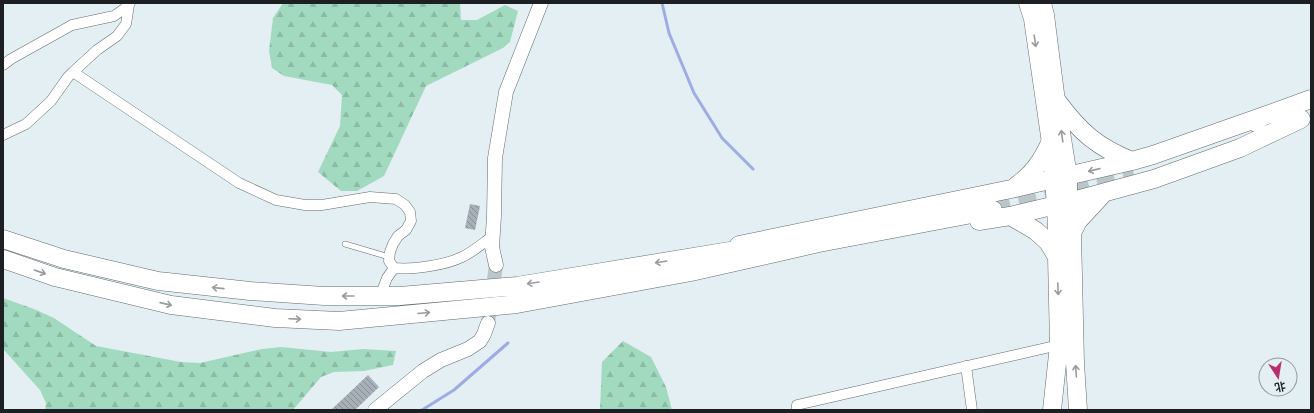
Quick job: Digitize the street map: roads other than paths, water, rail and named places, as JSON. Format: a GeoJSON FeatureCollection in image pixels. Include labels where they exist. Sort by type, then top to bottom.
{"type":"FeatureCollection","features":[{"type":"Feature","properties":{"kind":"highway"},"geometry":{"type":"LineString","coordinates":[[1133,169],[1153,155],[1311,99]]}},
{"type":"Feature","properties":{"kind":"highway"},"geometry":{"type":"LineString","coordinates":[[1057,101],[1069,117],[1085,134],[1100,146],[1116,155],[1133,169]]}},
{"type":"Feature","properties":{"kind":"highway"},"geometry":{"type":"LineString","coordinates":[[690,265],[760,240],[1011,189],[1061,177],[1133,169],[1306,117]]}},
{"type":"Feature","properties":{"kind":"highway"},"geometry":{"type":"LineString","coordinates":[[3,239],[64,259],[158,281],[250,291],[324,296],[400,296],[517,286],[690,265],[741,268],[934,229],[1010,216],[1103,194],[1154,179],[1240,148],[1306,117]]}},
{"type":"Feature","properties":{"kind":"highway"},"geometry":{"type":"LineString","coordinates":[[1011,189],[1028,178],[1038,166],[1050,144]]}},
{"type":"Feature","properties":{"kind":"highway"},"geometry":{"type":"LineString","coordinates":[[1078,410],[1075,363],[1072,234],[1081,217],[1103,194]]}},
{"type":"Feature","properties":{"kind":"highway"},"geometry":{"type":"LineString","coordinates":[[3,259],[55,277],[171,305],[275,318],[339,321],[517,304],[826,235],[991,206]]}},
{"type":"Feature","properties":{"kind":"highway"},"geometry":{"type":"LineString","coordinates":[[1010,216],[1026,225],[1048,242],[1057,257],[1059,345],[1052,410]]}},
{"type":"Feature","properties":{"kind":"main road"},"geometry":{"type":"LineString","coordinates":[[1028,3],[1032,19],[1050,144],[1061,177]]}},
{"type":"Feature","properties":{"kind":"main road"},"geometry":{"type":"LineString","coordinates":[[1042,3],[1046,15],[1057,101],[1062,204],[1057,257]]}},
{"type":"Feature","properties":{"kind":"main road"},"geometry":{"type":"LineString","coordinates":[[1062,204],[1072,234]]}},
{"type":"Feature","properties":{"kind":"street"},"geometry":{"type":"LineString","coordinates":[[496,265],[492,246],[495,158],[506,92],[541,3]]}},
{"type":"Feature","properties":{"kind":"street"},"geometry":{"type":"LineString","coordinates":[[3,65],[72,25],[114,16],[129,4]]}},
{"type":"Feature","properties":{"kind":"street"},"geometry":{"type":"LineString","coordinates":[[3,135],[26,124],[51,101],[73,72],[97,50],[117,36],[126,24],[129,4]]}},
{"type":"Feature","properties":{"kind":"street"},"geometry":{"type":"LineString","coordinates":[[73,72],[239,183],[276,200],[305,205],[322,205],[370,197],[396,199],[405,205],[410,212],[411,221],[406,230],[398,236],[390,252],[389,261],[394,268],[416,268],[450,261],[462,257],[493,236]]}},
{"type":"Feature","properties":{"kind":"street"},"geometry":{"type":"LineString","coordinates":[[380,296],[387,278],[394,268]]}},
{"type":"Feature","properties":{"kind":"street"},"geometry":{"type":"LineString","coordinates":[[375,410],[423,371],[441,360],[468,349],[480,341],[488,323]]}},
{"type":"Feature","properties":{"kind":"street"},"geometry":{"type":"LineString","coordinates":[[797,410],[797,405],[1059,345]]}},
{"type":"Feature","properties":{"kind":"street"},"geometry":{"type":"LineString","coordinates":[[966,366],[972,410]]}},
{"type":"Feature","properties":{"kind":"lane"},"geometry":{"type":"LineString","coordinates":[[345,244],[389,257]]}},
{"type":"Feature","properties":{"kind":"waterway"},"geometry":{"type":"LineString","coordinates":[[662,3],[669,33],[694,93],[722,138],[753,169]]}},
{"type":"Feature","properties":{"kind":"waterway"},"geometry":{"type":"LineString","coordinates":[[422,410],[454,390],[508,343]]}},
{"type":"Feature","properties":{"kind":"tunnel"},"geometry":{"type":"LineString","coordinates":[[1096,178],[1133,170]]}},
{"type":"Feature","properties":{"kind":"tunnel"},"geometry":{"type":"LineString","coordinates":[[993,210],[1111,182]]}},
{"type":"Feature","properties":{"kind":"tunnel"},"geometry":{"type":"LineString","coordinates":[[488,323],[496,265]]}}]}
